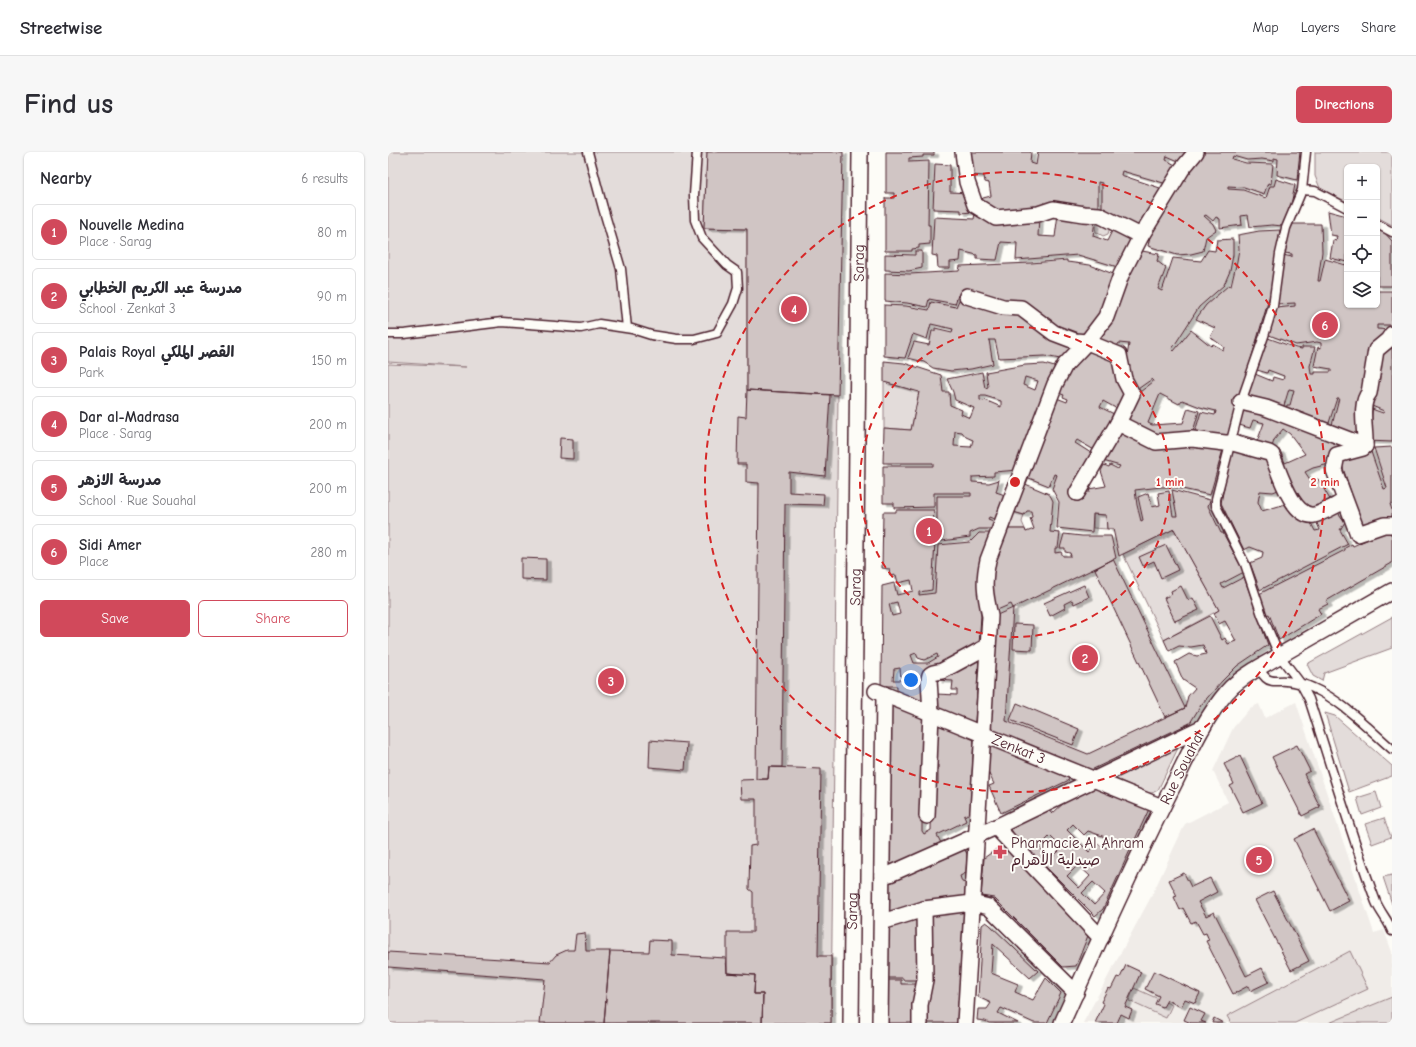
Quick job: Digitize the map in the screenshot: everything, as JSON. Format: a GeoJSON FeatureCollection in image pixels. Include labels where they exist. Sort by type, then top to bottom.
{"type":"FeatureCollection","features":[{"type":"Feature","properties":{"kind":"street","name":"Sarag"},"geometry":{"type":"LineString","coordinates":[[851,1023],[860,152]]}},
{"type":"Feature","properties":{"kind":"street"},"geometry":{"type":"LineString","coordinates":[[963,152],[967,182],[975,205],[996,218],[1038,214],[1053,209],[1100,215],[1141,236]]}},
{"type":"Feature","properties":{"kind":"street"},"geometry":{"type":"LineString","coordinates":[[965,1023],[990,616],[984,589],[988,560],[1055,384],[1065,365],[1087,342],[1106,318],[1121,275],[1141,236],[1182,169],[1196,152]]}},
{"type":"Feature","properties":{"kind":"street"},"geometry":{"type":"LineString","coordinates":[[967,296],[1003,306],[1021,308],[1054,333],[1075,341],[1087,342],[1119,355],[1124,379],[1132,394],[1118,423],[1077,493]]}},
{"type":"Feature","properties":{"kind":"street"},"geometry":{"type":"LineString","coordinates":[[1365,446],[1363,417],[1366,396],[1369,393],[1376,350],[1388,340],[1392,334]]}},
{"type":"Feature","properties":{"kind":"street"},"geometry":{"type":"LineString","coordinates":[[1241,402],[1266,408],[1365,446]]}},
{"type":"Feature","properties":{"kind":"street"},"geometry":{"type":"LineString","coordinates":[[1118,423],[1156,442],[1192,439],[1233,443],[1269,453],[1272,455],[1292,501],[1297,508],[1306,514],[1314,515],[1345,501]]}},
{"type":"Feature","properties":{"kind":"street"},"geometry":{"type":"LineString","coordinates":[[1365,446],[1363,448],[1337,455],[1334,470],[1358,534],[1384,525],[1392,525]]}},
{"type":"Feature","properties":{"kind":"street","name":"Rue Souahal"},"geometry":{"type":"LineString","coordinates":[[1062,1023],[1162,807],[1203,727],[1214,709],[1228,691],[1244,676],[1392,590]]}},
{"type":"Feature","properties":{"kind":"street"},"geometry":{"type":"LineString","coordinates":[[927,816],[931,713],[930,675],[933,673],[942,672],[988,646]]}},
{"type":"Feature","properties":{"kind":"street","name":"Zenkat 3"},"geometry":{"type":"LineString","coordinates":[[882,875],[880,692],[1162,807]]}},
{"type":"Feature","properties":{"kind":"street"},"geometry":{"type":"LineString","coordinates":[[880,1023],[882,875],[890,874],[996,827],[1203,727]]}},
{"type":"Feature","properties":{"kind":"street"},"geometry":{"type":"LineString","coordinates":[[996,827],[1101,938]]}},
{"type":"Feature","properties":{"kind":"street"},"geometry":{"type":"LineString","coordinates":[[882,922],[924,909],[972,903],[989,907],[1076,993]]}},
{"type":"Feature","properties":{"kind":"street"},"geometry":{"type":"LineString","coordinates":[[920,1023],[920,1006],[925,980],[924,909]]}},
{"type":"Feature","properties":{"kind":"lane"},"geometry":{"type":"LineString","coordinates":[[588,152],[621,269],[627,328]]}},
{"type":"Feature","properties":{"kind":"lane"},"geometry":{"type":"LineString","coordinates":[[388,334],[404,334],[502,322],[581,328],[599,324],[627,328],[651,335],[677,339],[694,339],[717,333],[733,304],[738,288],[737,272],[727,265],[702,238],[695,220],[694,195],[697,152]]}},
{"type":"Feature","properties":{"kind":"lane"},"geometry":{"type":"LineString","coordinates":[[1306,152],[1302,190],[1286,228],[1280,254],[1273,306],[1241,402],[1216,499],[1216,506],[1245,564],[1262,615],[1279,655],[1301,684],[1309,698],[1342,802],[1377,903],[1392,931]]}},
{"type":"Feature","properties":{"kind":"lane"},"geometry":{"type":"LineString","coordinates":[[1302,190],[1315,192],[1344,206]]}},
{"type":"Feature","properties":{"kind":"lane"},"geometry":{"type":"LineString","coordinates":[[1380,226],[1392,232]]}},
{"type":"Feature","properties":{"kind":"lane"},"geometry":{"type":"LineString","coordinates":[[1258,668],[1266,679],[1286,681],[1314,688],[1340,704],[1392,748]]}},
{"type":"Feature","properties":{"kind":"shaded area"},"geometry":{"type":"Polygon","coordinates":[[[388,152],[707,152],[704,228],[747,229],[747,390],[838,395],[831,1023],[388,1023],[388,364],[466,367],[388,362],[388,152]]]}},
{"type":"Feature","properties":{"kind":"shaded area"},"geometry":{"type":"Polygon","coordinates":[[[1315,152],[1392,152],[1392,225],[1380,219],[1380,164],[1344,164],[1344,200],[1320,188],[1315,176],[1315,152]]]}},
{"type":"Feature","properties":{"kind":"shaded area"},"geometry":{"type":"Polygon","coordinates":[[[1099,221],[1110,227],[1108,234],[1103,236],[1096,232],[1095,227],[1099,221]]]}},
{"type":"Feature","properties":{"kind":"shaded area"},"geometry":{"type":"Polygon","coordinates":[[[884,382],[919,392],[911,430],[884,428],[884,382]]]}},
{"type":"Feature","properties":{"kind":"shaded area"},"geometry":{"type":"Polygon","coordinates":[[[1010,511],[1024,515],[1022,522],[1025,529],[1005,529],[1010,511]]]}},
{"type":"Feature","properties":{"kind":"shaded area"},"geometry":{"type":"Polygon","coordinates":[[[1093,514],[1106,515],[1107,529],[1093,528],[1093,514]]]}},
{"type":"Feature","properties":{"kind":"shaded area"},"geometry":{"type":"Polygon","coordinates":[[[1174,529],[1219,610],[1164,640],[1123,554],[1174,529]]]}},
{"type":"Feature","properties":{"kind":"shaded area"},"geometry":{"type":"Polygon","coordinates":[[[1113,559],[1185,708],[1088,754],[1006,721],[1013,608],[1113,559]]]}},
{"type":"Feature","properties":{"kind":"shaded area"},"geometry":{"type":"Polygon","coordinates":[[[1392,617],[1392,648],[1324,673],[1322,681],[1313,676],[1307,664],[1392,617]]]}},
{"type":"Feature","properties":{"kind":"shaded area"},"geometry":{"type":"Polygon","coordinates":[[[1296,702],[1374,933],[1384,930],[1392,952],[1392,997],[1329,1023],[1083,1023],[1152,895],[1185,824],[1228,802],[1213,771],[1233,728],[1250,708],[1259,704],[1265,718],[1296,702]]]}},
{"type":"Feature","properties":{"kind":"shaded area"},"geometry":{"type":"Polygon","coordinates":[[[1325,713],[1335,716],[1392,766],[1392,776],[1349,792],[1325,713]]]}},
{"type":"Feature","properties":{"kind":"shaded area"},"geometry":{"type":"Polygon","coordinates":[[[1178,748],[1158,790],[1152,793],[1114,778],[1178,748]]]}},
{"type":"Feature","properties":{"kind":"shaded area"},"geometry":{"type":"Polygon","coordinates":[[[1376,792],[1381,808],[1362,815],[1357,798],[1376,792]]]}},
{"type":"Feature","properties":{"kind":"shaded area"},"geometry":{"type":"Polygon","coordinates":[[[1384,818],[1391,837],[1372,844],[1365,824],[1384,818]]]}},
{"type":"Feature","properties":{"kind":"shaded area"},"geometry":{"type":"Polygon","coordinates":[[[1392,875],[1392,904],[1383,877],[1392,875]]]}},
{"type":"Feature","properties":{"kind":"shaded area"},"geometry":{"type":"Polygon","coordinates":[[[1350,951],[1368,989],[1295,1023],[1231,1023],[1227,1016],[1350,951]]]}},
{"type":"Feature","properties":{"kind":"shaded area"},"geometry":{"type":"Polygon","coordinates":[[[1134,988],[1172,1005],[1166,1018],[1129,1001],[1134,988]]]}},
{"type":"Feature","properties":{"kind":"shaded area"},"geometry":{"type":"Polygon","coordinates":[[[1392,997],[1392,1023],[1329,1023],[1392,997]]]}},
{"type":"Feature","properties":{"kind":"building"},"geometry":{"type":"Polygon","coordinates":[[[707,152],[843,152],[838,395],[747,390],[747,229],[704,228],[707,152]]]}},
{"type":"Feature","properties":{"kind":"building"},"geometry":{"type":"Polygon","coordinates":[[[886,152],[934,152],[934,155],[923,155],[923,157],[909,158],[909,162],[929,161],[928,225],[930,225],[930,244],[919,245],[919,248],[912,249],[912,251],[885,251],[885,198],[894,198],[894,193],[886,193],[886,152]]]}},
{"type":"Feature","properties":{"kind":"building"},"geometry":{"type":"Polygon","coordinates":[[[969,152],[1031,152],[1030,163],[1036,165],[1038,152],[1190,152],[1183,163],[1167,156],[1166,160],[1179,167],[1167,184],[1122,171],[1121,175],[1163,189],[1138,230],[1102,212],[1102,183],[1098,182],[1098,211],[996,214],[978,203],[983,198],[991,196],[989,183],[985,182],[984,176],[971,175],[969,152]]]}},
{"type":"Feature","properties":{"kind":"building"},"geometry":{"type":"Polygon","coordinates":[[[1202,152],[1300,152],[1297,180],[1277,175],[1278,159],[1274,158],[1274,161],[1262,159],[1247,160],[1233,156],[1232,159],[1246,163],[1273,164],[1271,184],[1268,183],[1264,194],[1244,187],[1228,186],[1228,189],[1243,190],[1266,198],[1270,186],[1274,186],[1276,179],[1295,185],[1291,205],[1283,226],[1272,225],[1250,227],[1248,215],[1241,216],[1242,225],[1220,228],[1220,219],[1216,217],[1213,221],[1206,215],[1204,216],[1213,224],[1216,230],[1206,237],[1203,251],[1177,255],[1148,246],[1150,236],[1179,189],[1178,188],[1202,152]]]}},
{"type":"Feature","properties":{"kind":"building"},"geometry":{"type":"Polygon","coordinates":[[[935,164],[950,165],[950,192],[969,193],[973,208],[972,212],[961,213],[961,210],[933,209],[935,164]]]}},
{"type":"Feature","properties":{"kind":"building"},"geometry":{"type":"Polygon","coordinates":[[[976,208],[1039,216],[1038,236],[1055,237],[1058,214],[1095,219],[1093,236],[1107,241],[1115,225],[1136,237],[1121,268],[1078,255],[1016,260],[1017,243],[1001,242],[997,260],[977,259],[977,255],[961,251],[960,261],[950,262],[950,268],[938,268],[937,256],[932,255],[934,217],[974,219],[976,208]]]}},
{"type":"Feature","properties":{"kind":"building"},"geometry":{"type":"Polygon","coordinates":[[[1328,211],[1344,215],[1344,261],[1330,258],[1333,240],[1336,241],[1337,236],[1331,235],[1328,211]]]}},
{"type":"Feature","properties":{"kind":"building"},"geometry":{"type":"Polygon","coordinates":[[[1290,224],[1321,224],[1322,252],[1318,281],[1320,281],[1325,259],[1344,264],[1344,308],[1380,308],[1380,291],[1392,291],[1392,326],[1377,325],[1377,329],[1392,330],[1384,340],[1363,441],[1331,429],[1339,398],[1337,398],[1327,429],[1285,414],[1287,405],[1290,405],[1294,390],[1289,389],[1282,412],[1246,402],[1255,374],[1272,381],[1273,377],[1283,380],[1284,376],[1268,370],[1267,373],[1257,370],[1268,338],[1296,348],[1302,349],[1302,347],[1315,347],[1310,366],[1311,374],[1315,374],[1315,372],[1331,372],[1331,369],[1314,366],[1318,347],[1321,348],[1321,343],[1317,342],[1296,345],[1269,335],[1277,308],[1295,306],[1295,303],[1277,304],[1283,255],[1292,257],[1292,254],[1284,253],[1290,224]]]}},
{"type":"Feature","properties":{"kind":"building"},"geometry":{"type":"Polygon","coordinates":[[[1280,230],[1271,292],[1227,440],[1194,435],[1201,412],[1215,415],[1216,411],[1182,400],[1179,404],[1160,394],[1148,423],[1152,425],[1183,423],[1188,408],[1199,411],[1192,435],[1158,439],[1123,422],[1136,395],[1153,382],[1152,379],[1135,391],[1126,363],[1129,344],[1119,343],[1115,349],[1097,340],[1131,268],[1142,251],[1159,254],[1157,261],[1166,268],[1158,289],[1162,291],[1173,258],[1201,261],[1208,250],[1215,251],[1217,240],[1233,239],[1233,255],[1230,271],[1224,285],[1199,307],[1172,349],[1174,351],[1191,330],[1211,346],[1213,344],[1223,350],[1224,347],[1210,337],[1215,328],[1196,319],[1206,305],[1229,285],[1231,286],[1239,249],[1238,235],[1259,231],[1280,230]]]}},
{"type":"Feature","properties":{"kind":"building"},"geometry":{"type":"Polygon","coordinates":[[[1380,230],[1392,241],[1392,286],[1380,286],[1380,230]]]}},
{"type":"Feature","properties":{"kind":"building"},"geometry":{"type":"Polygon","coordinates":[[[915,251],[922,251],[922,268],[909,271],[885,270],[885,254],[915,255],[915,251]]]}},
{"type":"Feature","properties":{"kind":"building"},"geometry":{"type":"Polygon","coordinates":[[[1067,260],[1067,262],[1090,265],[1116,275],[1102,316],[1084,340],[1037,318],[958,295],[955,304],[929,299],[927,307],[885,301],[885,273],[910,274],[959,271],[960,266],[1067,260]]]}},
{"type":"Feature","properties":{"kind":"building"},"geometry":{"type":"Polygon","coordinates":[[[960,298],[1018,310],[1073,343],[1065,360],[1045,356],[999,358],[995,340],[989,340],[993,364],[971,369],[951,371],[933,368],[924,362],[908,358],[914,342],[929,345],[932,331],[935,331],[935,328],[952,332],[953,329],[931,324],[927,339],[913,334],[905,358],[884,356],[884,305],[906,306],[929,310],[931,302],[956,307],[960,298]]]}},
{"type":"Feature","properties":{"kind":"building"},"geometry":{"type":"Polygon","coordinates":[[[1388,343],[1392,348],[1392,442],[1367,441],[1366,407],[1383,413],[1384,411],[1367,404],[1378,351],[1388,343]]]}},
{"type":"Feature","properties":{"kind":"building"},"geometry":{"type":"Polygon","coordinates":[[[1089,347],[1116,360],[1120,388],[1126,390],[1121,411],[1103,401],[1100,407],[1116,415],[1096,451],[1077,440],[1075,443],[1094,455],[1078,500],[1083,499],[1085,492],[1090,492],[1089,489],[1106,486],[1101,471],[1104,465],[1109,467],[1110,465],[1118,469],[1120,466],[1100,460],[1120,428],[1224,446],[1210,495],[1173,487],[1135,490],[1137,505],[1141,521],[1143,520],[1138,497],[1148,493],[1152,507],[1160,505],[1158,493],[1169,491],[1173,516],[1177,516],[1172,490],[1210,500],[1208,506],[1221,533],[1223,533],[1244,572],[1221,584],[1223,588],[1244,577],[1268,645],[1237,666],[1222,681],[1201,705],[1190,723],[1089,771],[990,729],[997,615],[1013,608],[1006,721],[1088,754],[1185,708],[1188,696],[1195,688],[1183,680],[1175,662],[1189,654],[1197,656],[1206,654],[1203,645],[1191,647],[1179,646],[1169,651],[1164,640],[1210,616],[1222,640],[1225,638],[1228,644],[1236,641],[1225,621],[1219,624],[1214,613],[1219,610],[1174,529],[1119,556],[1113,529],[1107,529],[1106,515],[1093,514],[1092,532],[1057,528],[1059,502],[1052,489],[1057,475],[1054,474],[1049,486],[1024,476],[1054,397],[1067,402],[1068,399],[1063,397],[1064,395],[1056,392],[1074,363],[1089,347]]]}},
{"type":"Feature","properties":{"kind":"building"},"geometry":{"type":"Polygon","coordinates":[[[884,361],[904,363],[941,375],[943,392],[949,392],[950,405],[962,410],[961,414],[970,418],[974,408],[955,400],[947,379],[982,372],[985,388],[988,387],[986,372],[1025,365],[1044,364],[1058,368],[1018,470],[994,472],[994,476],[972,477],[972,482],[989,483],[999,480],[996,492],[1008,496],[997,520],[989,517],[988,519],[996,522],[994,529],[979,529],[970,533],[970,537],[935,542],[932,590],[919,592],[919,595],[935,593],[938,545],[970,542],[979,533],[991,533],[979,575],[981,616],[979,645],[943,667],[927,668],[925,704],[897,693],[897,686],[881,686],[882,586],[894,583],[897,595],[913,591],[911,580],[898,583],[896,575],[890,576],[889,569],[882,568],[883,512],[896,512],[896,510],[934,510],[933,523],[937,523],[937,496],[971,496],[971,493],[934,493],[934,507],[894,508],[894,503],[883,503],[883,466],[933,466],[933,463],[883,463],[884,428],[911,430],[919,392],[884,382],[884,361]],[[1025,377],[1023,385],[1035,390],[1038,381],[1025,377]],[[980,396],[980,400],[985,400],[1001,407],[1001,401],[980,396]],[[955,431],[954,446],[971,447],[973,440],[966,437],[962,432],[955,431]],[[897,602],[889,604],[892,616],[900,614],[897,602]],[[916,653],[911,655],[914,663],[928,663],[938,657],[937,654],[924,660],[918,658],[916,653]],[[900,668],[894,669],[893,680],[901,680],[900,668]]]}},
{"type":"Feature","properties":{"kind":"building"},"geometry":{"type":"Polygon","coordinates":[[[747,390],[830,395],[825,476],[789,472],[789,492],[824,494],[823,505],[785,504],[782,767],[769,767],[768,779],[756,779],[759,483],[746,482],[746,464],[737,464],[738,416],[746,417],[747,390]]]}},
{"type":"Feature","properties":{"kind":"building"},"geometry":{"type":"Polygon","coordinates":[[[1244,406],[1356,447],[1335,452],[1327,456],[1329,464],[1313,468],[1305,472],[1311,481],[1318,479],[1332,503],[1307,511],[1283,474],[1274,452],[1280,450],[1285,463],[1305,454],[1290,434],[1283,429],[1274,440],[1271,451],[1255,447],[1264,423],[1253,420],[1250,428],[1239,425],[1244,406]]]}},
{"type":"Feature","properties":{"kind":"building"},"geometry":{"type":"Polygon","coordinates":[[[1241,435],[1255,439],[1253,446],[1239,441],[1241,435]]]}},
{"type":"Feature","properties":{"kind":"building"},"geometry":{"type":"Polygon","coordinates":[[[560,438],[573,439],[573,459],[559,458],[560,438]]]}},
{"type":"Feature","properties":{"kind":"building"},"geometry":{"type":"Polygon","coordinates":[[[1232,445],[1266,454],[1281,489],[1273,492],[1260,491],[1258,502],[1262,511],[1289,503],[1296,513],[1311,523],[1315,531],[1320,530],[1315,519],[1336,510],[1345,522],[1340,530],[1348,544],[1260,590],[1250,563],[1262,558],[1263,552],[1250,547],[1244,550],[1221,503],[1232,445]]]}},
{"type":"Feature","properties":{"kind":"building"},"geometry":{"type":"Polygon","coordinates":[[[1392,447],[1392,503],[1390,504],[1392,516],[1362,526],[1340,459],[1370,449],[1384,489],[1387,488],[1374,448],[1392,447]]]}},
{"type":"Feature","properties":{"kind":"building"},"geometry":{"type":"Polygon","coordinates":[[[1023,483],[1049,494],[1053,501],[1050,532],[1060,533],[1058,548],[1055,548],[1055,553],[1061,552],[1063,556],[1071,556],[1070,553],[1065,552],[1065,548],[1060,548],[1064,534],[1082,536],[1111,536],[1116,558],[1013,608],[1011,604],[995,611],[990,578],[1005,529],[1025,529],[1026,532],[1034,529],[1030,518],[1032,517],[1031,511],[1027,511],[1024,515],[1010,511],[1023,483]]]}},
{"type":"Feature","properties":{"kind":"building"},"geometry":{"type":"Polygon","coordinates":[[[1388,530],[1392,536],[1392,563],[1326,601],[1328,604],[1318,609],[1321,614],[1279,640],[1269,614],[1266,615],[1259,594],[1345,550],[1345,548],[1352,544],[1353,546],[1388,530]]]}},
{"type":"Feature","properties":{"kind":"building"},"geometry":{"type":"Polygon","coordinates":[[[1166,545],[1178,570],[1161,578],[1154,561],[1143,566],[1139,557],[1166,545]]]}},
{"type":"Feature","properties":{"kind":"building"},"geometry":{"type":"Polygon","coordinates":[[[521,558],[546,559],[546,580],[521,579],[521,558]]]}},
{"type":"Feature","properties":{"kind":"building"},"geometry":{"type":"Polygon","coordinates":[[[1113,559],[1185,708],[1165,717],[1095,569],[1113,559]]]}},
{"type":"Feature","properties":{"kind":"building"},"geometry":{"type":"Polygon","coordinates":[[[1084,585],[1089,597],[1074,604],[1072,600],[1064,604],[1065,608],[1050,616],[1044,603],[1084,585]]]}},
{"type":"Feature","properties":{"kind":"building"},"geometry":{"type":"Polygon","coordinates":[[[1181,586],[1188,600],[1193,598],[1199,610],[1175,621],[1164,598],[1172,594],[1171,591],[1181,586]]]}},
{"type":"Feature","properties":{"kind":"building"},"geometry":{"type":"Polygon","coordinates":[[[1014,624],[1033,625],[1032,650],[1013,649],[1014,624]]]}},
{"type":"Feature","properties":{"kind":"building"},"geometry":{"type":"Polygon","coordinates":[[[979,657],[975,723],[936,709],[936,694],[957,695],[957,690],[952,690],[953,681],[937,680],[979,657]]]}},
{"type":"Feature","properties":{"kind":"building"},"geometry":{"type":"Polygon","coordinates":[[[1017,703],[1079,729],[1073,745],[1010,720],[1017,703]]]}},
{"type":"Feature","properties":{"kind":"building"},"geometry":{"type":"Polygon","coordinates":[[[888,706],[896,706],[925,718],[922,807],[922,831],[924,834],[931,830],[932,783],[938,783],[938,765],[933,765],[934,723],[938,723],[974,738],[970,813],[964,816],[966,821],[937,835],[942,845],[887,867],[888,706]]]}},
{"type":"Feature","properties":{"kind":"building"},"geometry":{"type":"Polygon","coordinates":[[[650,740],[687,743],[685,770],[649,767],[650,740]]]}},
{"type":"Feature","properties":{"kind":"building"},"geometry":{"type":"Polygon","coordinates":[[[1297,745],[1310,771],[1304,774],[1320,807],[1302,816],[1272,757],[1297,745]]]}},
{"type":"Feature","properties":{"kind":"building"},"geometry":{"type":"Polygon","coordinates":[[[990,746],[998,746],[1067,775],[1069,780],[1001,813],[989,786],[994,784],[987,770],[990,746]]]}},
{"type":"Feature","properties":{"kind":"building"},"geometry":{"type":"Polygon","coordinates":[[[1240,756],[1262,803],[1243,812],[1230,786],[1234,784],[1224,764],[1240,756]]]}},
{"type":"Feature","properties":{"kind":"building"},"geometry":{"type":"Polygon","coordinates":[[[769,767],[821,769],[818,956],[831,956],[831,1023],[762,1023],[763,994],[754,994],[755,975],[727,973],[727,932],[753,932],[753,892],[749,889],[750,846],[756,845],[756,799],[741,799],[740,780],[768,779],[769,767]]]}},
{"type":"Feature","properties":{"kind":"building"},"geometry":{"type":"Polygon","coordinates":[[[1095,786],[1149,809],[1103,909],[1095,916],[1014,835],[1010,827],[1047,808],[1052,814],[1069,798],[1095,786]],[[1073,824],[1067,830],[1089,852],[1097,844],[1107,848],[1111,839],[1088,831],[1084,835],[1073,824]],[[1050,836],[1039,847],[1051,859],[1062,848],[1050,836]],[[1078,865],[1067,876],[1079,888],[1090,876],[1078,865]],[[1093,882],[1082,893],[1094,905],[1105,893],[1093,882]]]}},
{"type":"Feature","properties":{"kind":"building"},"geometry":{"type":"Polygon","coordinates":[[[1313,829],[1349,901],[1330,911],[1294,839],[1313,829]]]}},
{"type":"Feature","properties":{"kind":"building"},"geometry":{"type":"Polygon","coordinates":[[[1002,845],[1089,933],[1076,966],[1063,967],[994,898],[981,896],[984,858],[1002,845]]]}},
{"type":"Feature","properties":{"kind":"building"},"geometry":{"type":"Polygon","coordinates":[[[963,846],[967,854],[966,873],[960,876],[962,882],[966,883],[964,901],[886,914],[887,883],[963,846]]]}},
{"type":"Feature","properties":{"kind":"building"},"geometry":{"type":"Polygon","coordinates":[[[1184,873],[1191,887],[1210,878],[1217,892],[1198,902],[1206,916],[1214,912],[1246,976],[1262,968],[1269,982],[1250,991],[1248,986],[1233,994],[1206,941],[1209,940],[1206,933],[1203,934],[1196,921],[1191,923],[1183,908],[1180,910],[1174,897],[1177,896],[1169,880],[1184,873]]]}},
{"type":"Feature","properties":{"kind":"building"},"geometry":{"type":"Polygon","coordinates":[[[1273,891],[1309,961],[1291,970],[1255,900],[1273,891]]]}},
{"type":"Feature","properties":{"kind":"building"},"geometry":{"type":"Polygon","coordinates":[[[964,909],[957,1023],[924,1023],[928,913],[964,909]]]}},
{"type":"Feature","properties":{"kind":"building"},"geometry":{"type":"Polygon","coordinates":[[[921,914],[920,980],[885,978],[886,925],[921,914]]]}},
{"type":"Feature","properties":{"kind":"building"},"geometry":{"type":"Polygon","coordinates":[[[986,922],[1038,971],[1030,978],[993,944],[991,973],[1018,984],[1015,992],[1033,1000],[1046,978],[1061,993],[1047,1023],[1034,1023],[1001,1008],[998,1013],[1018,1023],[989,1023],[977,1020],[978,1009],[987,1009],[991,1003],[978,997],[982,925],[986,922]]]}},
{"type":"Feature","properties":{"kind":"building"},"geometry":{"type":"Polygon","coordinates":[[[585,933],[586,951],[610,951],[604,1023],[540,1023],[545,979],[388,967],[388,952],[550,962],[556,955],[567,950],[574,950],[576,934],[585,933]]]}},
{"type":"Feature","properties":{"kind":"building"},"geometry":{"type":"Polygon","coordinates":[[[650,940],[672,941],[672,955],[726,958],[727,973],[755,975],[754,994],[763,994],[762,1023],[604,1023],[610,951],[649,952],[650,940]]]}},
{"type":"Feature","properties":{"kind":"building"},"geometry":{"type":"Polygon","coordinates":[[[1126,965],[1141,972],[1125,1007],[1132,1010],[1129,1018],[1121,1014],[1117,1023],[1095,1023],[1104,1004],[1101,1002],[1108,988],[1111,989],[1117,977],[1120,978],[1126,965]]]}},
{"type":"Feature","properties":{"kind":"building"},"geometry":{"type":"Polygon","coordinates":[[[1154,971],[1200,993],[1195,1003],[1185,999],[1181,1007],[1167,1000],[1163,1007],[1155,1004],[1159,996],[1145,989],[1154,971]]]}},
{"type":"Feature","properties":{"kind":"building"},"geometry":{"type":"Polygon","coordinates":[[[885,980],[901,980],[901,984],[920,984],[916,1023],[884,1023],[885,980]]]}},
{"type":"Feature","properties":{"kind":"building"},"geometry":{"type":"Polygon","coordinates":[[[1190,1007],[1205,1014],[1201,1021],[1206,1023],[1191,1023],[1184,1020],[1190,1007]]]}},
{"type":"Feature","properties":{"kind":"building"},"geometry":{"type":"Polygon","coordinates":[[[1214,1018],[1223,1023],[1212,1023],[1214,1018]]]}},
{"type":"Feature","properties":{"kind":"place","name":"Dar al-Madrasa"},"geometry":{"type":"Point","coordinates":[794,309]}},
{"type":"Feature","properties":{"kind":"place","name":"Sidi Amer"},"geometry":{"type":"Point","coordinates":[1325,325]}},
{"type":"Feature","properties":{"kind":"place","name":"Nouvelle Medina"},"geometry":{"type":"Point","coordinates":[929,531]}},
{"type":"Feature","properties":{"kind":"place","name":"مدرسة عبد الكريم الخطابي"},"geometry":{"type":"Point","coordinates":[1085,658]}},
{"type":"Feature","properties":{"kind":"place","name":"Palais Royal القصر الملكي"},"geometry":{"type":"Point","coordinates":[611,681]}},
{"type":"Feature","properties":{"kind":"place","name":"Pharmacie Al Ahram صيدلية الأهرام"},"geometry":{"type":"Point","coordinates":[1000,852]}},
{"type":"Feature","properties":{"kind":"place","name":"مدرسة الازهر"},"geometry":{"type":"Point","coordinates":[1259,860]}}]}
